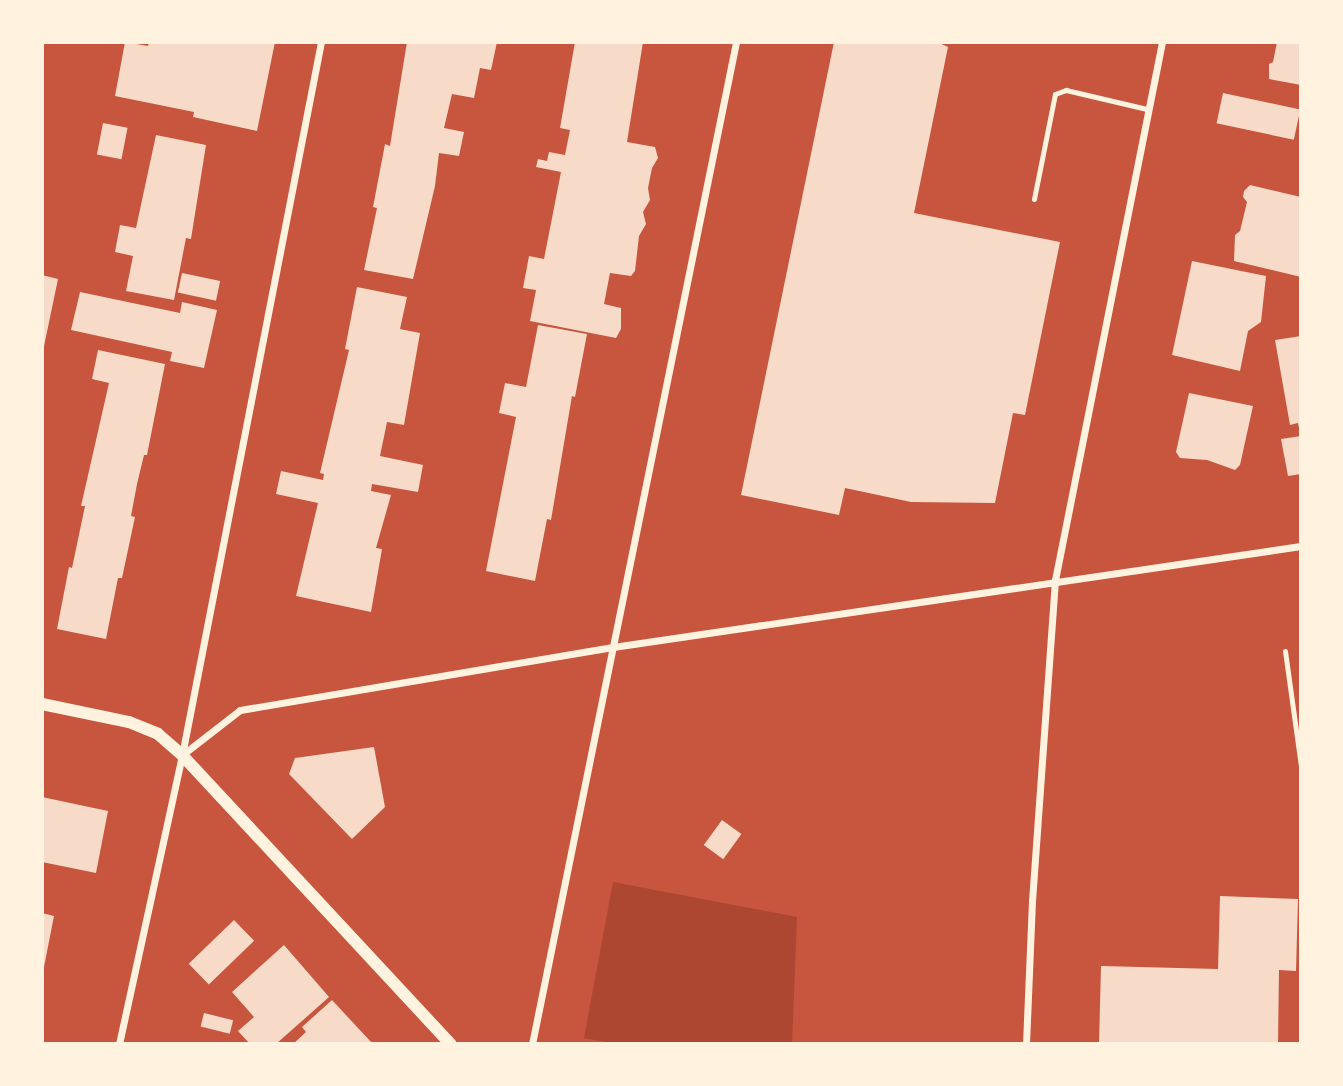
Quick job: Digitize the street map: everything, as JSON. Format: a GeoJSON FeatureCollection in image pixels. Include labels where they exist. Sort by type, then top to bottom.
{"type":"FeatureCollection","features":[{"type":"Feature","properties":{"kind":"street"},"geometry":{"type":"LineString","coordinates":[[118,1044],[182,755],[321,42]]}},
{"type":"Feature","properties":{"kind":"street"},"geometry":{"type":"LineString","coordinates":[[532,1044],[736,42]]}},
{"type":"Feature","properties":{"kind":"street"},"geometry":{"type":"LineString","coordinates":[[1026,1044],[1032,901],[1055,580],[1162,42]]}},
{"type":"Feature","properties":{"kind":"street"},"geometry":{"type":"LineString","coordinates":[[182,755],[240,710],[613,648],[1055,580],[1301,546]]}},
{"type":"Feature","properties":{"kind":"street"},"geometry":{"type":"LineString","coordinates":[[42,704],[129,722],[158,734],[182,755],[451,1044]]}},
{"type":"Feature","properties":{"kind":"lane"},"geometry":{"type":"LineString","coordinates":[[1034,199],[1055,94],[1066,90],[1147,109]]}},
{"type":"Feature","properties":{"kind":"lane"},"geometry":{"type":"LineString","coordinates":[[1285,651],[1301,766]]}},
{"type":"Feature","properties":{"kind":"shaded area"},"geometry":{"type":"Polygon","coordinates":[[[613,882],[797,917],[792,1044],[616,1044],[584,1038],[613,882]]]}},
{"type":"Feature","properties":{"kind":"building"},"geometry":{"type":"Polygon","coordinates":[[[125,42],[148,46],[149,42],[275,42],[257,131],[193,117],[194,112],[115,96],[125,42]]]}},
{"type":"Feature","properties":{"kind":"building"},"geometry":{"type":"Polygon","coordinates":[[[407,42],[497,42],[491,70],[480,68],[474,98],[452,94],[444,128],[464,132],[459,156],[439,153],[435,186],[413,279],[364,270],[377,208],[373,207],[385,144],[390,146],[407,42]]]}},
{"type":"Feature","properties":{"kind":"building"},"geometry":{"type":"Polygon","coordinates":[[[575,42],[643,42],[627,142],[655,147],[658,158],[652,168],[648,188],[650,200],[643,212],[646,224],[639,236],[635,271],[631,276],[610,273],[604,304],[621,308],[621,329],[616,338],[530,321],[536,290],[523,288],[529,256],[544,259],[561,172],[536,167],[538,159],[547,161],[549,152],[565,155],[570,130],[560,128],[575,42]]]}},
{"type":"Feature","properties":{"kind":"building"},"geometry":{"type":"Polygon","coordinates":[[[834,42],[937,42],[948,47],[914,213],[1060,242],[1025,415],[1013,413],[995,503],[911,502],[845,488],[839,515],[741,495],[834,42]]]}},
{"type":"Feature","properties":{"kind":"building"},"geometry":{"type":"Polygon","coordinates":[[[1277,42],[1301,42],[1301,85],[1269,79],[1269,64],[1273,62],[1277,42]]]}},
{"type":"Feature","properties":{"kind":"building"},"geometry":{"type":"Polygon","coordinates":[[[1223,93],[1300,109],[1294,140],[1217,123],[1223,93]]]}},
{"type":"Feature","properties":{"kind":"building"},"geometry":{"type":"Polygon","coordinates":[[[103,123],[128,128],[121,159],[97,154],[103,123]]]}},
{"type":"Feature","properties":{"kind":"building"},"geometry":{"type":"Polygon","coordinates":[[[156,135],[206,145],[191,239],[186,238],[174,300],[126,291],[133,256],[115,252],[120,225],[136,228],[156,135]]]}},
{"type":"Feature","properties":{"kind":"building"},"geometry":{"type":"Polygon","coordinates":[[[1250,185],[1301,197],[1301,277],[1234,261],[1235,235],[1240,231],[1247,202],[1243,197],[1244,191],[1250,185]]]}},
{"type":"Feature","properties":{"kind":"building"},"geometry":{"type":"Polygon","coordinates":[[[1192,261],[1266,276],[1261,322],[1248,331],[1240,371],[1172,355],[1192,261]]]}},
{"type":"Feature","properties":{"kind":"building"},"geometry":{"type":"Polygon","coordinates":[[[182,273],[220,281],[216,301],[178,293],[182,273]]]}},
{"type":"Feature","properties":{"kind":"building"},"geometry":{"type":"Polygon","coordinates":[[[42,275],[58,279],[43,351],[42,351],[42,275]]]}},
{"type":"Feature","properties":{"kind":"building"},"geometry":{"type":"Polygon","coordinates":[[[357,287],[407,297],[400,329],[420,333],[404,425],[387,422],[380,456],[423,465],[418,492],[372,484],[371,491],[391,495],[376,548],[382,549],[371,612],[296,596],[318,503],[276,494],[281,471],[323,480],[324,474],[320,473],[349,350],[345,349],[357,287]]]}},
{"type":"Feature","properties":{"kind":"building"},"geometry":{"type":"Polygon","coordinates":[[[80,292],[180,313],[182,302],[217,310],[204,368],[170,361],[172,352],[71,330],[80,292]]]}},
{"type":"Feature","properties":{"kind":"building"},"geometry":{"type":"Polygon","coordinates":[[[538,325],[587,334],[575,397],[572,396],[551,520],[547,519],[535,581],[486,571],[516,417],[499,413],[505,383],[526,387],[538,325]]]}},
{"type":"Feature","properties":{"kind":"building"},"geometry":{"type":"Polygon","coordinates":[[[1301,336],[1300,433],[1298,423],[1290,425],[1275,340],[1301,336]]]}},
{"type":"Feature","properties":{"kind":"building"},"geometry":{"type":"Polygon","coordinates":[[[98,350],[165,364],[147,455],[144,455],[137,484],[131,516],[135,517],[122,578],[118,578],[106,639],[57,629],[109,383],[92,379],[98,350]]]}},
{"type":"Feature","properties":{"kind":"building"},"geometry":{"type":"Polygon","coordinates":[[[1189,393],[1253,406],[1240,465],[1235,470],[1207,460],[1180,458],[1176,452],[1189,393]]]}},
{"type":"Feature","properties":{"kind":"building"},"geometry":{"type":"Polygon","coordinates":[[[1301,436],[1301,474],[1288,476],[1281,439],[1301,436]]]}},
{"type":"Feature","properties":{"kind":"building"},"geometry":{"type":"Polygon","coordinates":[[[374,747],[385,807],[352,839],[289,774],[295,758],[374,747]]]}},
{"type":"Feature","properties":{"kind":"building"},"geometry":{"type":"Polygon","coordinates":[[[42,797],[108,811],[96,873],[42,862],[42,797]]]}},
{"type":"Feature","properties":{"kind":"building"},"geometry":{"type":"Polygon","coordinates":[[[722,820],[741,834],[723,859],[704,845],[722,820]]]}},
{"type":"Feature","properties":{"kind":"building"},"geometry":{"type":"Polygon","coordinates":[[[1220,896],[1298,899],[1296,971],[1279,970],[1278,1044],[1099,1044],[1101,966],[1218,969],[1220,896]]]}},
{"type":"Feature","properties":{"kind":"building"},"geometry":{"type":"Polygon","coordinates":[[[42,913],[54,916],[43,972],[42,972],[42,913]]]}},
{"type":"Feature","properties":{"kind":"building"},"geometry":{"type":"Polygon","coordinates":[[[234,920],[254,941],[209,985],[189,964],[234,920]]]}},
{"type":"Feature","properties":{"kind":"building"},"geometry":{"type":"Polygon","coordinates":[[[284,945],[329,997],[276,1044],[250,1044],[238,1031],[254,1017],[232,992],[284,945]]]}},
{"type":"Feature","properties":{"kind":"building"},"geometry":{"type":"Polygon","coordinates":[[[332,1000],[373,1044],[293,1044],[306,1032],[302,1027],[332,1000]]]}},
{"type":"Feature","properties":{"kind":"building"},"geometry":{"type":"Polygon","coordinates":[[[204,1013],[233,1020],[230,1034],[201,1027],[204,1013]]]}}]}
